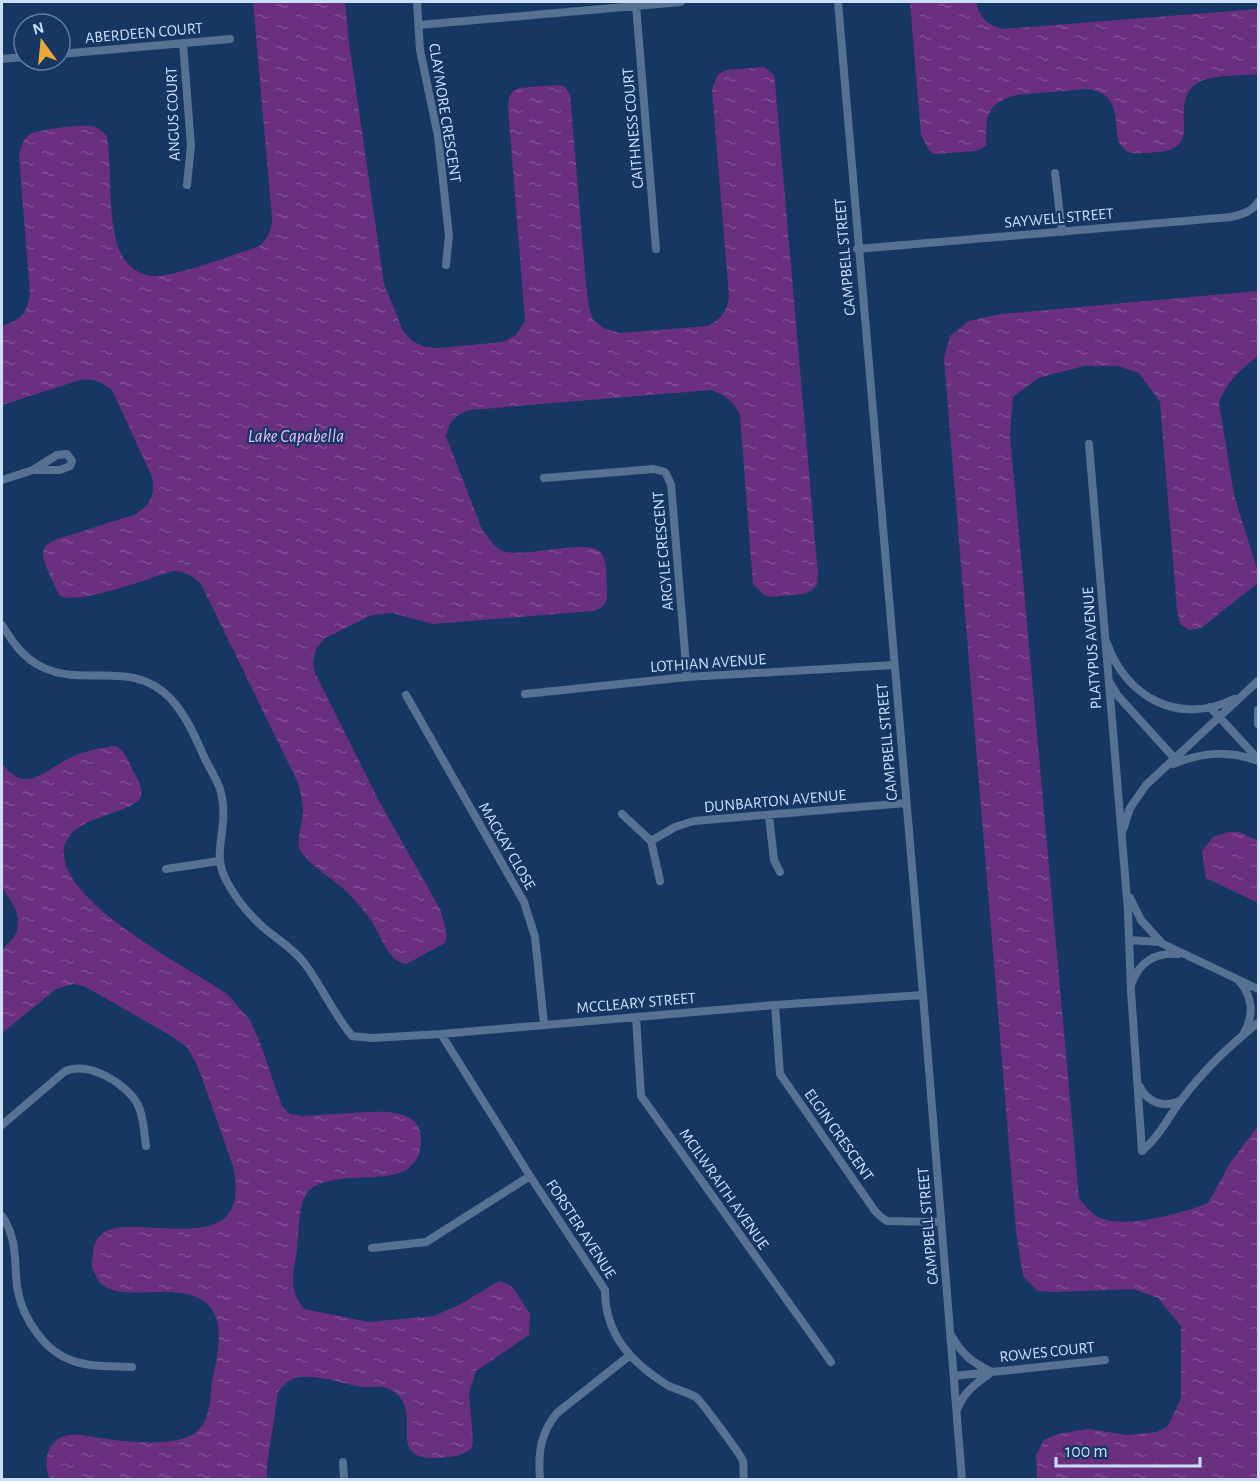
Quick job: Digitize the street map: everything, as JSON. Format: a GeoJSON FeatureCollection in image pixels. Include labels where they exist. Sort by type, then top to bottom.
{"type":"FeatureCollection","features":[{"type":"Feature","properties":{"kind":"street","name":"CLAYMORE CRESCENT"},"geometry":{"type":"LineString","coordinates":[[417,2],[420,50],[438,136],[448,236],[446,265]]}},
{"type":"Feature","properties":{"kind":"street"},"geometry":{"type":"LineString","coordinates":[[419,25],[626,4],[681,2]]}},
{"type":"Feature","properties":{"kind":"street","name":"CAMPBELL STREET"},"geometry":{"type":"LineString","coordinates":[[838,2],[962,1479]]}},
{"type":"Feature","properties":{"kind":"street","name":"CAITHNESS COURT"},"geometry":{"type":"LineString","coordinates":[[636,5],[656,249]]}},
{"type":"Feature","properties":{"kind":"street","name":"ABERDEEN COURT"},"geometry":{"type":"LineString","coordinates":[[72,53],[230,39]]}},
{"type":"Feature","properties":{"kind":"street","name":"ANGUS COURT"},"geometry":{"type":"LineString","coordinates":[[183,43],[191,146],[187,185]]}},
{"type":"Feature","properties":{"kind":"street"},"geometry":{"type":"LineString","coordinates":[[1055,173],[1062,232]]}},
{"type":"Feature","properties":{"kind":"street","name":"SAYWELL STREET"},"geometry":{"type":"LineString","coordinates":[[858,249],[1231,217],[1246,213],[1255,208],[1258,202]]}},
{"type":"Feature","properties":{"kind":"street","name":"PLATYPUS AVENUE"},"geometry":{"type":"LineString","coordinates":[[1089,444],[1129,940],[1142,1151],[1158,1136],[1181,1100]]}},
{"type":"Feature","properties":{"kind":"street","name":"ARGYLE CRESCENT"},"geometry":{"type":"LineString","coordinates":[[544,478],[654,469],[664,472],[671,484],[687,677]]}},
{"type":"Feature","properties":{"kind":"street"},"geometry":{"type":"LineString","coordinates":[[2,480],[33,470]]}},
{"type":"Feature","properties":{"kind":"street"},"geometry":{"type":"LineString","coordinates":[[2,624],[17,648],[42,667],[72,675],[122,674],[152,683],[170,698],[186,718],[220,790],[223,821],[219,840],[219,861],[166,869]]}},
{"type":"Feature","properties":{"kind":"street"},"geometry":{"type":"LineString","coordinates":[[1104,633],[1115,662],[1127,679],[1140,692],[1158,703],[1187,709],[1210,707],[1232,701],[1249,689]]}},
{"type":"Feature","properties":{"kind":"street","name":"LOTHIAN AVENUE"},"geometry":{"type":"LineString","coordinates":[[525,694],[687,677],[894,665]]}},
{"type":"Feature","properties":{"kind":"street"},"geometry":{"type":"LineString","coordinates":[[1107,673],[1110,684],[1118,696],[1177,760]]}},
{"type":"Feature","properties":{"kind":"street"},"geometry":{"type":"LineString","coordinates":[[1177,760],[1258,681]]}},
{"type":"Feature","properties":{"kind":"street","name":"MACKAY CLOSE"},"geometry":{"type":"LineString","coordinates":[[406,695],[524,902],[535,937],[544,1024]]}},
{"type":"Feature","properties":{"kind":"street"},"geometry":{"type":"LineString","coordinates":[[1210,707],[1258,760]]}},
{"type":"Feature","properties":{"kind":"street"},"geometry":{"type":"LineString","coordinates":[[1258,710],[1258,724]]}},
{"type":"Feature","properties":{"kind":"street"},"geometry":{"type":"LineString","coordinates":[[1177,760],[1217,753],[1236,754],[1258,760]]}},
{"type":"Feature","properties":{"kind":"street","name":"PLATYPUS AVENUE"},"geometry":{"type":"LineString","coordinates":[[1122,850],[1126,819],[1134,800],[1146,784],[1177,760]]}},
{"type":"Feature","properties":{"kind":"street","name":"DUNBARTON AVENUE"},"geometry":{"type":"LineString","coordinates":[[651,841],[675,826],[694,821],[906,803]]}},
{"type":"Feature","properties":{"kind":"street"},"geometry":{"type":"LineString","coordinates":[[622,813],[651,841],[660,882]]}},
{"type":"Feature","properties":{"kind":"street"},"geometry":{"type":"LineString","coordinates":[[769,816],[774,860],[780,872]]}},
{"type":"Feature","properties":{"kind":"street","name":"MCCLEARY STREET"},"geometry":{"type":"LineString","coordinates":[[219,861],[225,878],[243,908],[305,963],[339,1020],[352,1036],[372,1038],[441,1034],[775,1005],[923,995]]}},
{"type":"Feature","properties":{"kind":"street"},"geometry":{"type":"LineString","coordinates":[[1125,888],[1141,920],[1168,947]]}},
{"type":"Feature","properties":{"kind":"street"},"geometry":{"type":"LineString","coordinates":[[1129,940],[1154,941],[1258,989]]}},
{"type":"Feature","properties":{"kind":"street"},"geometry":{"type":"LineString","coordinates":[[1131,991],[1136,973],[1148,960],[1166,953],[1185,955]]}},
{"type":"Feature","properties":{"kind":"street"},"geometry":{"type":"LineString","coordinates":[[1234,978],[1245,989],[1250,1004],[1250,1021],[1243,1035]]}},
{"type":"Feature","properties":{"kind":"street","name":"ELGIN CRESCENT"},"geometry":{"type":"LineString","coordinates":[[775,1005],[780,1074],[875,1211],[887,1221],[941,1222]]}},
{"type":"Feature","properties":{"kind":"street","name":"MCILWRAITH AVENUE"},"geometry":{"type":"LineString","coordinates":[[636,1017],[641,1096],[831,1362]]}},
{"type":"Feature","properties":{"kind":"street"},"geometry":{"type":"LineString","coordinates":[[1138,1083],[1145,1096],[1153,1102],[1165,1104],[1181,1100],[1208,1068],[1258,1023]]}},
{"type":"Feature","properties":{"kind":"street","name":"FORSTER AVENUE"},"geometry":{"type":"LineString","coordinates":[[441,1034],[605,1290],[608,1315],[622,1346],[641,1367],[668,1386],[696,1397],[743,1459],[744,1479]]}},
{"type":"Feature","properties":{"kind":"street"},"geometry":{"type":"LineString","coordinates":[[2,1125],[64,1072],[82,1067],[91,1069],[121,1086],[134,1097],[141,1111],[146,1146]]}},
{"type":"Feature","properties":{"kind":"street"},"geometry":{"type":"LineString","coordinates":[[372,1248],[426,1242],[530,1176]]}},
{"type":"Feature","properties":{"kind":"street"},"geometry":{"type":"LineString","coordinates":[[2,1216],[12,1235],[20,1301],[29,1323],[47,1346],[56,1354],[80,1364],[132,1367]]}},
{"type":"Feature","properties":{"kind":"street","name":"ROWES COURT"},"geometry":{"type":"LineString","coordinates":[[950,1334],[960,1351],[973,1363],[992,1372]]}},
{"type":"Feature","properties":{"kind":"street"},"geometry":{"type":"LineString","coordinates":[[540,1479],[539,1450],[544,1431],[550,1421],[629,1356]]}},
{"type":"Feature","properties":{"kind":"street","name":"ROWES COURT"},"geometry":{"type":"LineString","coordinates":[[954,1376],[1106,1360]]}},
{"type":"Feature","properties":{"kind":"street","name":"ROWES COURT"},"geometry":{"type":"LineString","coordinates":[[956,1412],[962,1398],[975,1384],[992,1372]]}},
{"type":"Feature","properties":{"kind":"street"},"geometry":{"type":"LineString","coordinates":[[343,1462],[344,1479]]}},
{"type":"Feature","properties":{"kind":"water","name":"Lake Capabella"},"geometry":{"type":"Polygon","coordinates":[[[253,2],[345,2],[384,284],[403,331],[412,341],[425,347],[439,348],[503,342],[516,335],[525,321],[508,107],[512,92],[519,88],[558,85],[565,87],[570,95],[586,283],[593,320],[605,329],[620,333],[708,326],[716,321],[725,311],[729,297],[712,89],[718,74],[727,70],[764,67],[774,75],[818,575],[817,585],[811,591],[802,594],[772,597],[764,595],[753,584],[740,415],[732,402],[721,394],[711,390],[470,410],[456,416],[446,436],[481,527],[493,544],[503,551],[513,553],[571,547],[595,549],[602,554],[605,563],[607,595],[605,604],[593,611],[433,624],[392,613],[372,615],[325,638],[316,649],[313,661],[315,673],[379,801],[440,909],[444,922],[445,943],[406,964],[393,957],[370,919],[349,894],[313,865],[302,853],[298,840],[303,806],[298,783],[201,584],[188,574],[173,571],[97,594],[68,598],[59,595],[43,557],[46,546],[57,539],[134,515],[148,504],[152,495],[152,477],[112,390],[97,381],[80,380],[2,405],[2,326],[22,315],[30,294],[19,156],[23,142],[29,135],[49,129],[91,126],[96,127],[107,136],[113,224],[117,243],[127,262],[144,274],[162,276],[204,265],[258,247],[267,237],[272,218],[253,2]]]}},
{"type":"Feature","properties":{"kind":"water"},"geometry":{"type":"Polygon","coordinates":[[[910,2],[976,2],[984,20],[1002,29],[1258,9],[1258,74],[1209,78],[1196,84],[1188,93],[1184,103],[1184,134],[1181,142],[1173,149],[1132,153],[1123,148],[1119,141],[1110,100],[1101,93],[1087,89],[1016,95],[1006,99],[993,107],[989,113],[986,146],[977,151],[934,154],[929,150],[921,135],[910,2]]]}},
{"type":"Feature","properties":{"kind":"water"},"geometry":{"type":"Polygon","coordinates":[[[1258,291],[1258,356],[1235,377],[1226,388],[1219,403],[1234,495],[1257,569],[1258,583],[1201,628],[1189,630],[1180,624],[1160,402],[1139,373],[1118,366],[1084,366],[1038,378],[1013,397],[1010,435],[1079,1199],[1096,1216],[1121,1222],[1152,1219],[1208,1203],[1230,1163],[1258,1126],[1258,1479],[1037,1479],[1036,1455],[1044,1440],[1058,1434],[1088,1429],[1127,1435],[1157,1432],[1168,1426],[1181,1398],[1181,1326],[1158,1298],[1133,1289],[1038,1291],[1023,1276],[1016,1231],[944,359],[950,336],[969,321],[1001,314],[1258,291]]]}},
{"type":"Feature","properties":{"kind":"water"},"geometry":{"type":"Polygon","coordinates":[[[115,746],[128,760],[139,783],[141,796],[136,803],[126,808],[85,824],[73,832],[66,843],[64,857],[71,876],[86,896],[132,934],[226,993],[250,1020],[282,1106],[290,1114],[302,1116],[397,1113],[415,1122],[420,1131],[421,1143],[418,1155],[415,1162],[406,1170],[387,1176],[327,1181],[311,1188],[306,1194],[300,1214],[293,1273],[295,1294],[304,1309],[369,1322],[434,1316],[459,1305],[499,1281],[514,1289],[530,1314],[529,1335],[476,1371],[469,1393],[472,1448],[460,1455],[437,1458],[422,1457],[413,1452],[408,1445],[407,1415],[404,1405],[398,1395],[391,1390],[303,1377],[290,1381],[278,1392],[267,1479],[50,1479],[47,1465],[48,1451],[51,1445],[62,1437],[75,1435],[127,1441],[164,1442],[195,1433],[204,1423],[210,1403],[219,1344],[218,1324],[210,1307],[198,1298],[182,1293],[115,1291],[103,1285],[95,1274],[92,1268],[93,1251],[98,1238],[113,1229],[128,1227],[177,1229],[211,1225],[224,1219],[232,1208],[236,1190],[233,1166],[198,1067],[187,1047],[173,1037],[84,986],[73,984],[56,989],[2,1033],[2,950],[17,932],[18,921],[16,910],[2,887],[2,763],[10,773],[27,779],[43,774],[80,753],[115,746]]]}},
{"type":"Feature","properties":{"kind":"water"},"geometry":{"type":"Polygon","coordinates":[[[1229,832],[1239,832],[1258,841],[1258,903],[1206,878],[1202,851],[1213,837],[1229,832]]]}}]}
